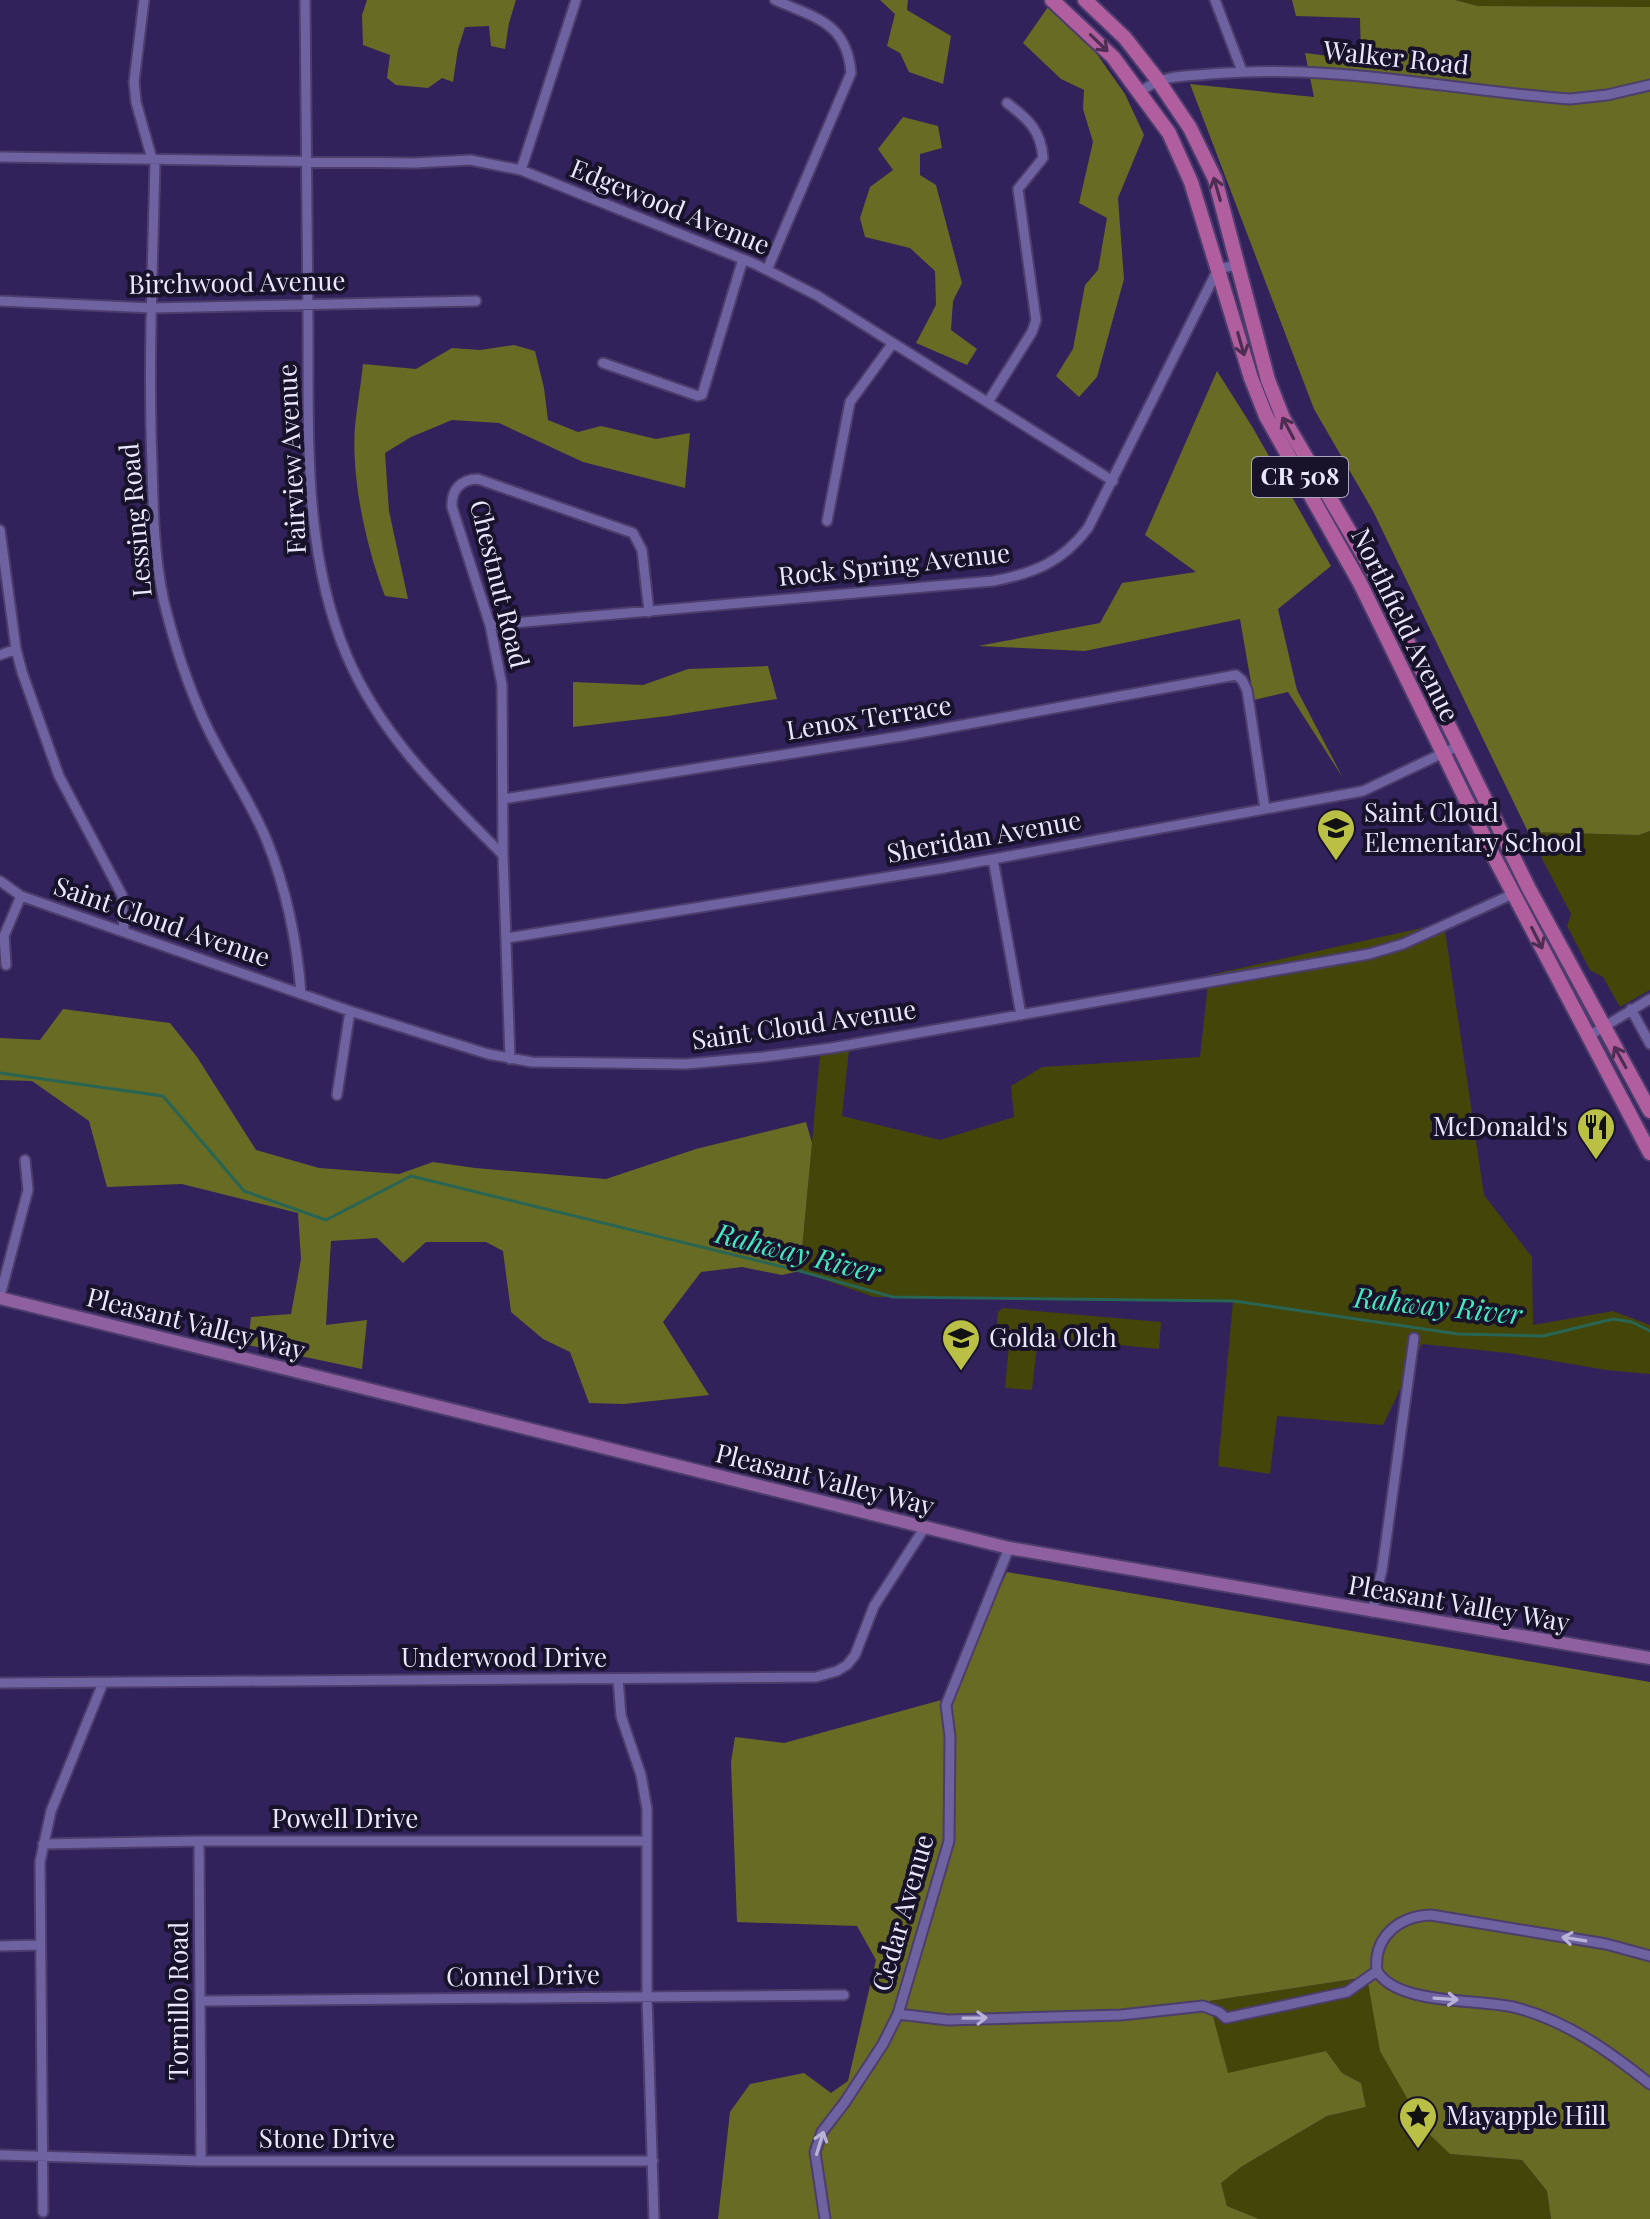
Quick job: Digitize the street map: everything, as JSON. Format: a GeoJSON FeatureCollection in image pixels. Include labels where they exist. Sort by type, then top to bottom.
{"type":"FeatureCollection","features":[{"type":"Feature","properties":{"kind":"main road","name":"Northfield Avenue"},"geometry":{"type":"LineString","coordinates":[[1052,0],[1113,57],[1169,133],[1191,182],[1251,378],[1266,416],[1360,583],[1514,894],[1650,1153]]}},
{"type":"Feature","properties":{"kind":"main road","name":"Northfield Avenue"},"geometry":{"type":"LineString","coordinates":[[1085,0],[1125,38],[1190,128],[1215,179],[1268,380],[1283,418],[1368,562],[1528,887],[1650,1111]]}},
{"type":"Feature","properties":{"kind":"main road","name":"Pleasant Valley Way"},"geometry":{"type":"LineString","coordinates":[[0,1297],[1009,1548],[1650,1658]]}},
{"type":"Feature","properties":{"kind":"street","name":"Lessing Road"},"geometry":{"type":"LineString","coordinates":[[144,0],[134,82],[136,102],[154,159],[150,395],[154,523],[164,602],[203,718],[254,810],[268,843],[291,914],[297,942],[301,994]]}},
{"type":"Feature","properties":{"kind":"street","name":"Fairview Avenue"},"geometry":{"type":"LineString","coordinates":[[305,0],[312,509],[319,562],[347,656],[382,722],[430,781],[503,855]]}},
{"type":"Feature","properties":{"kind":"street"},"geometry":{"type":"LineString","coordinates":[[521,170],[576,0]]}},
{"type":"Feature","properties":{"kind":"street"},"geometry":{"type":"LineString","coordinates":[[767,270],[851,73],[845,44],[834,28],[775,0]]}},
{"type":"Feature","properties":{"kind":"street"},"geometry":{"type":"LineString","coordinates":[[1215,0],[1242,71]]}},
{"type":"Feature","properties":{"kind":"street","name":"Walker Road"},"geometry":{"type":"LineString","coordinates":[[1157,79],[1242,71],[1343,73],[1570,99],[1607,95],[1650,85]]}},
{"type":"Feature","properties":{"kind":"street"},"geometry":{"type":"LineString","coordinates":[[1140,92],[1157,79]]}},
{"type":"Feature","properties":{"kind":"street"},"geometry":{"type":"LineString","coordinates":[[988,402],[1036,320],[1018,189],[1043,158],[1042,147],[1036,127],[1007,103]]}},
{"type":"Feature","properties":{"kind":"street","name":"Edgewood Avenue"},"geometry":{"type":"LineString","coordinates":[[0,157],[415,163],[470,160],[521,170],[743,259],[818,296],[1113,481]]}},
{"type":"Feature","properties":{"kind":"street"},"geometry":{"type":"LineString","coordinates":[[603,363],[702,395],[743,259]]}},
{"type":"Feature","properties":{"kind":"street"},"geometry":{"type":"LineString","coordinates":[[1218,269],[1237,265]]}},
{"type":"Feature","properties":{"kind":"street","name":"Rock Spring Avenue"},"geometry":{"type":"LineString","coordinates":[[490,625],[993,581],[1019,576],[1064,556],[1088,528],[1218,269]]}},
{"type":"Feature","properties":{"kind":"street"},"geometry":{"type":"LineString","coordinates":[[1200,308],[1212,299],[1228,299]]}},
{"type":"Feature","properties":{"kind":"street","name":"Birchwood Avenue"},"geometry":{"type":"LineString","coordinates":[[0,301],[152,308],[476,301]]}},
{"type":"Feature","properties":{"kind":"street"},"geometry":{"type":"LineString","coordinates":[[827,521],[850,402],[893,343]]}},
{"type":"Feature","properties":{"kind":"street","name":"Chestnut Road"},"geometry":{"type":"LineString","coordinates":[[510,1059],[503,855],[502,685],[490,625],[452,507],[458,486],[471,479],[485,481],[633,533],[642,550],[649,612]]}},
{"type":"Feature","properties":{"kind":"street"},"geometry":{"type":"LineString","coordinates":[[0,530],[16,649],[59,776],[122,895],[124,931]]}},
{"type":"Feature","properties":{"kind":"street"},"geometry":{"type":"LineString","coordinates":[[0,655],[16,649]]}},
{"type":"Feature","properties":{"kind":"street","name":"Lenox Terrace"},"geometry":{"type":"LineString","coordinates":[[503,799],[902,736],[1230,675],[1241,679],[1247,690],[1265,809]]}},
{"type":"Feature","properties":{"kind":"street","name":"Sheridan Avenue"},"geometry":{"type":"LineString","coordinates":[[507,938],[993,859],[1363,791],[1458,746]]}},
{"type":"Feature","properties":{"kind":"street"},"geometry":{"type":"LineString","coordinates":[[993,859],[1021,1015]]}},
{"type":"Feature","properties":{"kind":"street","name":"Saint Cloud Avenue"},"geometry":{"type":"LineString","coordinates":[[0,881],[21,896],[350,1011],[488,1054],[532,1062],[686,1064],[831,1048],[1369,954],[1403,944],[1528,887]]}},
{"type":"Feature","properties":{"kind":"street"},"geometry":{"type":"LineString","coordinates":[[6,965],[4,936],[21,896]]}},
{"type":"Feature","properties":{"kind":"street"},"geometry":{"type":"LineString","coordinates":[[1587,1037],[1650,999]]}},
{"type":"Feature","properties":{"kind":"street"},"geometry":{"type":"LineString","coordinates":[[1631,1009],[1650,1044]]}},
{"type":"Feature","properties":{"kind":"street"},"geometry":{"type":"LineString","coordinates":[[337,1095],[350,1011]]}},
{"type":"Feature","properties":{"kind":"street"},"geometry":{"type":"LineString","coordinates":[[0,1297],[28,1190],[25,1160]]}},
{"type":"Feature","properties":{"kind":"street"},"geometry":{"type":"LineString","coordinates":[[1372,1612],[1382,1570],[1414,1338]]}},
{"type":"Feature","properties":{"kind":"street","name":"Underwood Drive"},"geometry":{"type":"LineString","coordinates":[[0,1683],[816,1677],[837,1671],[855,1655],[874,1606],[925,1527]]}},
{"type":"Feature","properties":{"kind":"street","name":"Cedar Avenue"},"geometry":{"type":"LineString","coordinates":[[825,2219],[815,2152],[822,2132],[875,2055],[898,2014],[949,1841],[950,1737],[946,1705],[1009,1548]]}},
{"type":"Feature","properties":{"kind":"street"},"geometry":{"type":"LineString","coordinates":[[618,1679],[621,1716],[645,1790],[654,2219]]}},
{"type":"Feature","properties":{"kind":"street"},"geometry":{"type":"LineString","coordinates":[[43,2212],[40,1862],[51,1811],[103,1683]]}},
{"type":"Feature","properties":{"kind":"street","name":"Tornillo Road"},"geometry":{"type":"LineString","coordinates":[[199,1841],[201,2161]]}},
{"type":"Feature","properties":{"kind":"street","name":"Powell Drive"},"geometry":{"type":"LineString","coordinates":[[43,1844],[647,1841]]}},
{"type":"Feature","properties":{"kind":"street"},"geometry":{"type":"LineString","coordinates":[[1650,1956],[1606,1944],[1417,1915],[1394,1925],[1385,1937],[1373,1974],[1414,1996],[1517,2008],[1555,2021],[1587,2038],[1650,2084]]}},
{"type":"Feature","properties":{"kind":"street"},"geometry":{"type":"LineString","coordinates":[[0,1946],[40,1945]]}},
{"type":"Feature","properties":{"kind":"street","name":"Cedar Avenue"},"geometry":{"type":"LineString","coordinates":[[898,2014],[948,2020],[1121,2015],[1203,2006],[1226,2018],[1347,1992],[1373,1974]]}},
{"type":"Feature","properties":{"kind":"street","name":"Connel Drive"},"geometry":{"type":"LineString","coordinates":[[202,2001],[844,1995]]}},
{"type":"Feature","properties":{"kind":"street","name":"Stone Drive"},"geometry":{"type":"LineString","coordinates":[[0,2155],[201,2161],[653,2161]]}},
{"type":"Feature","properties":{"kind":"shaded area"},"geometry":{"type":"Polygon","coordinates":[[[367,0],[516,0],[505,49],[491,46],[489,26],[465,27],[453,82],[442,78],[428,88],[396,85],[387,78],[390,55],[363,45],[362,15],[367,0]]]}},
{"type":"Feature","properties":{"kind":"shaded area"},"geometry":{"type":"Polygon","coordinates":[[[880,0],[908,0],[907,10],[951,36],[943,84],[909,72],[900,53],[887,46],[895,14],[880,0]]]}},
{"type":"Feature","properties":{"kind":"shaded area"},"geometry":{"type":"Polygon","coordinates":[[[1292,0],[1455,0],[1478,6],[1650,7],[1650,831],[1639,835],[1528,832],[1373,511],[1314,409],[1190,84],[1314,97],[1305,53],[1361,60],[1360,18],[1296,16],[1292,0]]]}},
{"type":"Feature","properties":{"kind":"shaded area"},"geometry":{"type":"Polygon","coordinates":[[[1455,0],[1650,0],[1650,7],[1478,6],[1455,0]]]}},
{"type":"Feature","properties":{"kind":"shaded area"},"geometry":{"type":"Polygon","coordinates":[[[1048,7],[1094,50],[1125,94],[1144,135],[1118,198],[1124,279],[1097,377],[1079,397],[1056,376],[1073,349],[1085,285],[1098,270],[1107,218],[1079,203],[1093,142],[1083,109],[1084,90],[1061,79],[1023,43],[1048,7]]]}},
{"type":"Feature","properties":{"kind":"shaded area"},"geometry":{"type":"Polygon","coordinates":[[[903,117],[938,126],[942,148],[920,154],[920,175],[936,185],[962,283],[953,301],[951,330],[977,349],[967,365],[916,343],[936,305],[935,271],[910,248],[865,237],[860,218],[870,187],[893,170],[878,149],[903,117]]]}},
{"type":"Feature","properties":{"kind":"shaded area"},"geometry":{"type":"Polygon","coordinates":[[[514,345],[535,351],[548,420],[578,432],[601,426],[656,439],[690,433],[685,488],[583,462],[499,423],[452,420],[411,437],[385,453],[389,511],[408,599],[385,596],[366,534],[355,468],[355,426],[363,364],[416,369],[452,348],[480,350],[514,345]]]}},
{"type":"Feature","properties":{"kind":"shaded area"},"geometry":{"type":"Polygon","coordinates":[[[1217,371],[1331,566],[1278,609],[1297,690],[1343,778],[1288,692],[1254,700],[1240,619],[1085,651],[978,646],[1100,623],[1122,583],[1196,572],[1145,535],[1217,371]]]}},
{"type":"Feature","properties":{"kind":"shaded area"},"geometry":{"type":"Polygon","coordinates":[[[768,666],[777,699],[573,727],[573,682],[643,685],[688,669],[768,666]]]}},
{"type":"Feature","properties":{"kind":"shaded area"},"geometry":{"type":"Polygon","coordinates":[[[1650,831],[1650,990],[1620,1007],[1603,977],[1590,970],[1567,926],[1571,914],[1528,832],[1639,835],[1650,831]]]}},
{"type":"Feature","properties":{"kind":"shaded area"},"geometry":{"type":"Polygon","coordinates":[[[1444,923],[1484,1195],[1532,1257],[1533,1325],[1613,1311],[1650,1325],[1650,1374],[1422,1344],[1383,1425],[1277,1416],[1270,1474],[1218,1466],[1233,1301],[874,1297],[800,1271],[820,1055],[849,1050],[842,1116],[940,1140],[1014,1117],[1011,1086],[1042,1067],[1200,1057],[1209,975],[1444,923]]]}},
{"type":"Feature","properties":{"kind":"shaded area"},"geometry":{"type":"Polygon","coordinates":[[[63,1009],[170,1023],[197,1057],[256,1150],[319,1168],[399,1174],[433,1162],[606,1179],[696,1149],[806,1122],[812,1143],[800,1271],[782,1275],[742,1267],[701,1272],[663,1322],[709,1395],[624,1404],[589,1403],[570,1352],[543,1339],[511,1312],[503,1251],[486,1242],[426,1242],[403,1263],[377,1238],[331,1241],[326,1325],[367,1320],[362,1369],[248,1345],[251,1317],[291,1314],[301,1259],[298,1213],[182,1184],[107,1187],[89,1121],[32,1081],[0,1080],[0,1038],[40,1040],[63,1009]]]}},
{"type":"Feature","properties":{"kind":"shaded area"},"geometry":{"type":"Polygon","coordinates":[[[1003,1308],[1161,1322],[1159,1349],[1038,1337],[1032,1390],[1005,1388],[1010,1335],[996,1331],[998,1312],[1003,1308]]]}},
{"type":"Feature","properties":{"kind":"shaded area"},"geometry":{"type":"Polygon","coordinates":[[[1007,1572],[1650,1682],[1650,2219],[1551,2219],[1547,2191],[1522,2160],[1450,2154],[1426,2131],[1380,2051],[1367,1977],[1209,2001],[1228,2073],[1326,2051],[1342,2073],[1361,2083],[1366,2107],[1327,2116],[1241,2167],[1221,2183],[1227,2206],[1259,2219],[718,2219],[730,2112],[750,2084],[804,2073],[831,2093],[848,2081],[876,1960],[857,1926],[737,1922],[731,1762],[735,1737],[784,1743],[945,1699],[1007,1572]]]}},
{"type":"Feature","properties":{"kind":"shaded area"},"geometry":{"type":"Polygon","coordinates":[[[1368,1977],[1450,2154],[1522,2160],[1547,2191],[1551,2219],[1259,2219],[1227,2206],[1221,2183],[1241,2167],[1327,2116],[1366,2107],[1361,2083],[1342,2073],[1326,2051],[1228,2074],[1209,2001],[1368,1977]]]}},
{"type":"Feature","properties":{"kind":"waterway","name":"Rahway River"},"geometry":{"type":"LineString","coordinates":[[0,1073],[163,1096],[244,1191],[326,1220],[411,1176],[800,1271],[893,1297],[1234,1301],[1458,1334],[1543,1336],[1613,1319],[1632,1322],[1650,1331]]}},
{"type":"Feature","properties":{"kind":"place","name":"Saint Cloud Elementary School"},"geometry":{"type":"Point","coordinates":[1336,862]}},
{"type":"Feature","properties":{"kind":"place","name":"McDonald's"},"geometry":{"type":"Point","coordinates":[1596,1161]}},
{"type":"Feature","properties":{"kind":"place","name":"Golda Olch"},"geometry":{"type":"Point","coordinates":[961,1372]}},
{"type":"Feature","properties":{"kind":"place","name":"Mayapple Hill"},"geometry":{"type":"Point","coordinates":[1418,2150]}}]}
